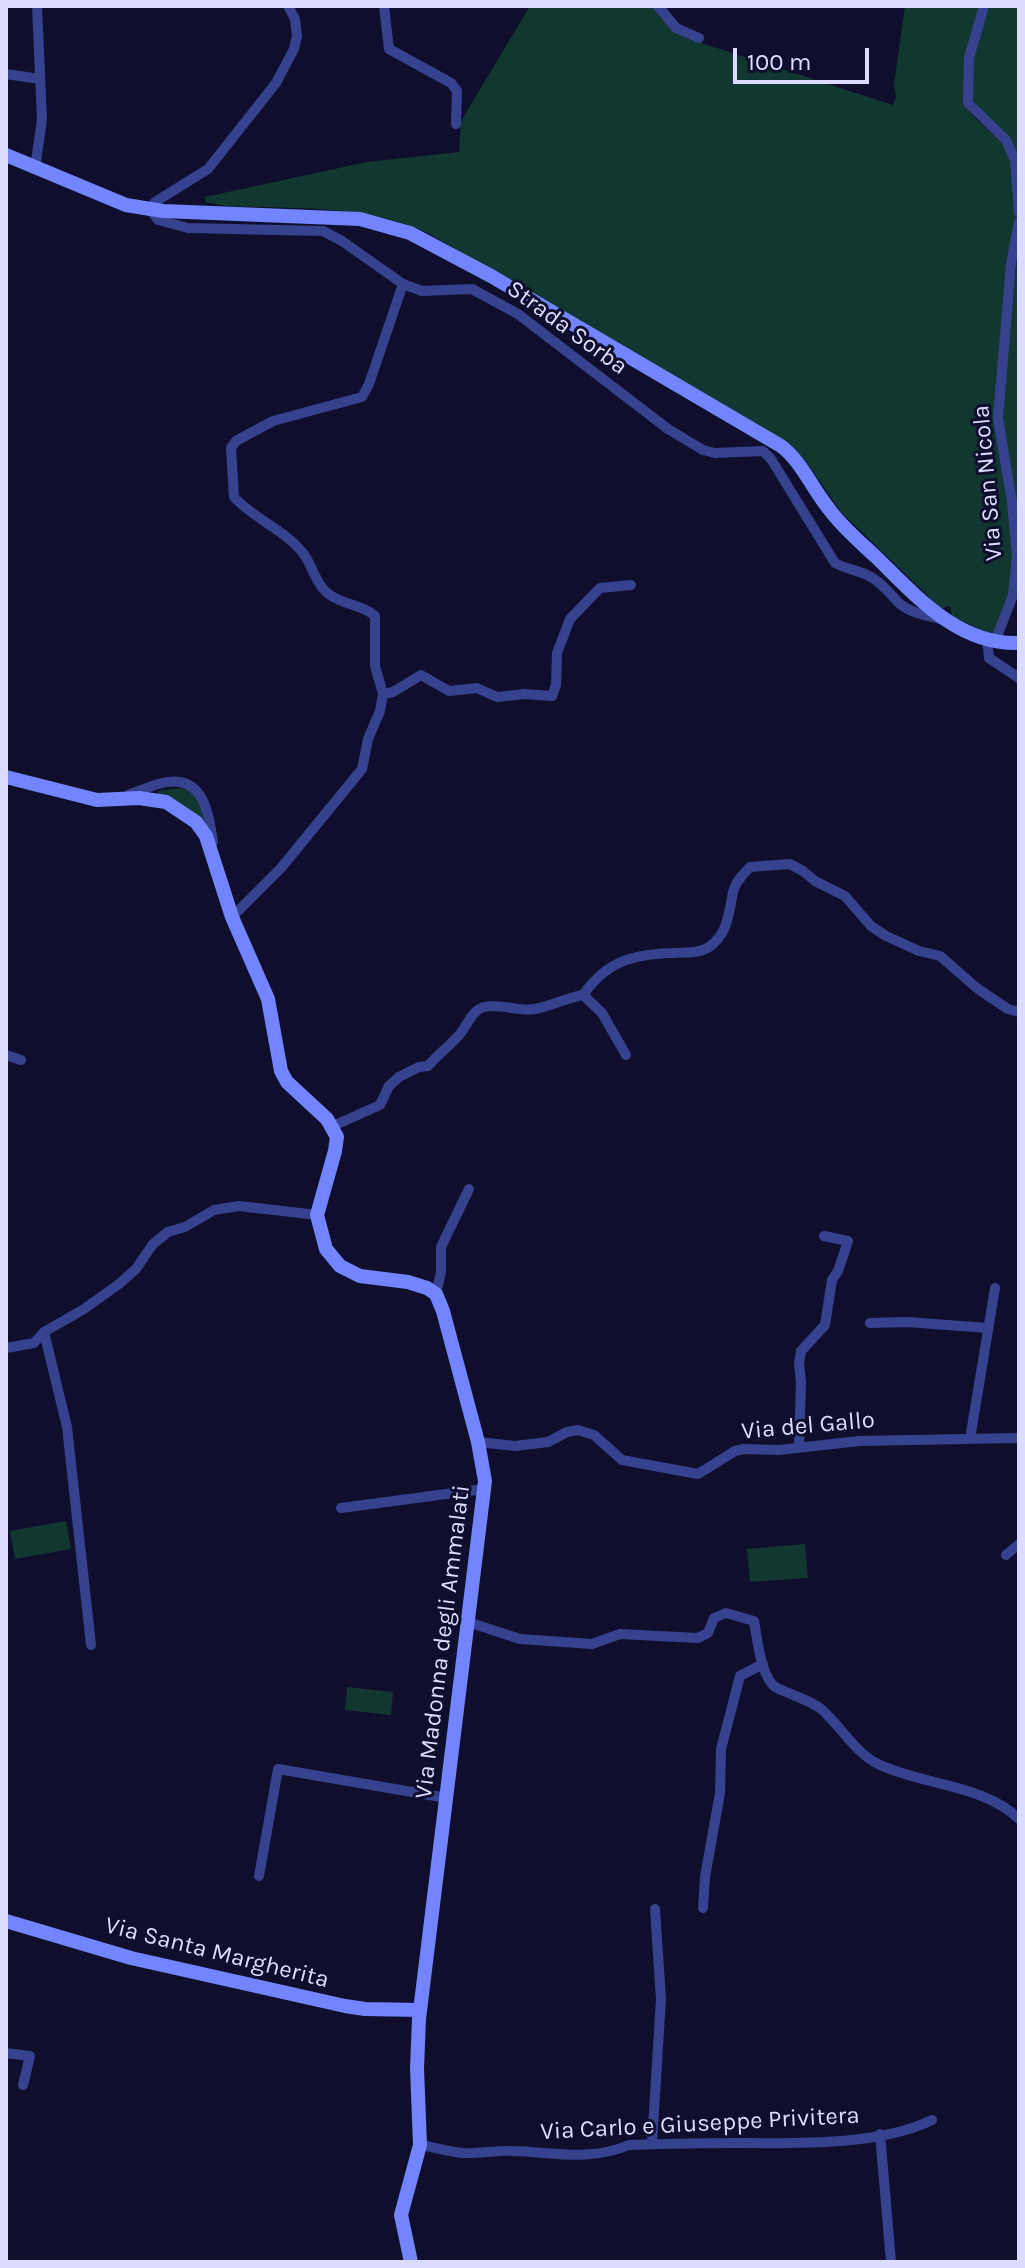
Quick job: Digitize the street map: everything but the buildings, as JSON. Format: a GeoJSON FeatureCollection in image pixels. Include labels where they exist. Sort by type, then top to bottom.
{"type":"FeatureCollection","features":[{"type":"Feature","properties":{"kind":"street"},"geometry":{"type":"LineString","coordinates":[[35,169],[42,119],[37,6]]}},
{"type":"Feature","properties":{"kind":"street"},"geometry":{"type":"LineString","coordinates":[[150,209],[155,202],[208,169],[276,83],[294,49],[297,36],[295,19],[288,6]]}},
{"type":"Feature","properties":{"kind":"street"},"geometry":{"type":"LineString","coordinates":[[384,6],[389,49],[451,83],[457,91],[456,124]]}},
{"type":"Feature","properties":{"kind":"street"},"geometry":{"type":"LineString","coordinates":[[658,6],[676,28],[699,38]]}},
{"type":"Feature","properties":{"kind":"street"},"geometry":{"type":"LineString","coordinates":[[669,21],[673,6]]}},
{"type":"Feature","properties":{"kind":"street"},"geometry":{"type":"LineString","coordinates":[[984,6],[969,58],[968,103],[1006,140],[1015,160],[1019,212]]}},
{"type":"Feature","properties":{"kind":"street"},"geometry":{"type":"LineString","coordinates":[[6,74],[40,79]]}},
{"type":"Feature","properties":{"kind":"street","name":"Strada Sorba"},"geometry":{"type":"LineString","coordinates":[[6,155],[126,205],[150,209],[158,220],[188,228],[323,231],[403,284],[422,291],[472,289],[518,314],[668,429],[703,450],[715,453],[763,451],[771,459],[835,563],[867,574],[902,605],[915,612],[946,621]]}},
{"type":"Feature","properties":{"kind":"street"},"geometry":{"type":"LineString","coordinates":[[150,209],[360,219],[410,233],[439,247],[781,446],[794,458],[838,521],[946,621],[991,641],[1019,643]]}},
{"type":"Feature","properties":{"kind":"street","name":"Via San Nicola"},"geometry":{"type":"LineString","coordinates":[[991,641],[1013,595],[1017,555],[998,418],[1011,264],[1019,222]]}},
{"type":"Feature","properties":{"kind":"street"},"geometry":{"type":"LineString","coordinates":[[232,917],[281,868],[362,769],[383,694],[375,666],[375,616],[369,611],[340,602],[327,593],[306,556],[296,545],[234,497],[231,448],[236,441],[273,421],[362,397],[403,284]]}},
{"type":"Feature","properties":{"kind":"street"},"geometry":{"type":"LineString","coordinates":[[383,694],[393,692],[421,675],[449,691],[477,688],[497,697],[524,694],[552,696],[556,685],[559,644],[570,619],[600,588],[631,585]]}},
{"type":"Feature","properties":{"kind":"street"},"geometry":{"type":"LineString","coordinates":[[991,641],[989,658],[1019,678]]}},
{"type":"Feature","properties":{"kind":"street"},"geometry":{"type":"LineString","coordinates":[[6,777],[84,798],[153,799],[178,807],[196,822],[206,836],[232,917],[268,999],[281,1071],[287,1082],[333,1126],[337,1144],[317,1215],[326,1249],[333,1259],[349,1272],[370,1279],[408,1282],[436,1294],[441,1272],[441,1247],[469,1189]]}},
{"type":"Feature","properties":{"kind":"street"},"geometry":{"type":"LineString","coordinates":[[115,799],[159,784],[183,782],[191,786],[198,791],[205,804],[215,860]]}},
{"type":"Feature","properties":{"kind":"street"},"geometry":{"type":"LineString","coordinates":[[333,1126],[380,1105],[389,1086],[407,1072],[428,1066],[441,1050],[459,1036],[476,1010],[513,1006],[532,1010],[583,995],[604,970],[628,958],[654,953],[697,952],[708,948],[727,923],[733,891],[750,867],[790,864],[845,896],[871,926],[886,936],[919,951],[940,956],[978,989],[1008,1009],[1019,1012]]}},
{"type":"Feature","properties":{"kind":"street"},"geometry":{"type":"LineString","coordinates":[[583,995],[598,1007],[626,1055]]}},
{"type":"Feature","properties":{"kind":"street"},"geometry":{"type":"LineString","coordinates":[[6,1055],[21,1060]]}},
{"type":"Feature","properties":{"kind":"street"},"geometry":{"type":"LineString","coordinates":[[6,1348],[34,1343],[44,1332],[119,1284],[136,1269],[153,1244],[168,1232],[185,1227],[214,1210],[239,1206],[317,1215]]}},
{"type":"Feature","properties":{"kind":"street"},"geometry":{"type":"LineString","coordinates":[[799,1446],[801,1351],[825,1325],[832,1280],[848,1241],[824,1236]]}},
{"type":"Feature","properties":{"kind":"street"},"geometry":{"type":"LineString","coordinates":[[970,1439],[995,1288]]}},
{"type":"Feature","properties":{"kind":"street","name":"Via Madonna degli Ammalati"},"geometry":{"type":"LineString","coordinates":[[411,2262],[401,2215],[420,2145],[417,2068],[420,2010],[484,1489],[478,1442],[436,1294]]}},
{"type":"Feature","properties":{"kind":"street"},"geometry":{"type":"LineString","coordinates":[[870,1323],[907,1322],[988,1328]]}},
{"type":"Feature","properties":{"kind":"street"},"geometry":{"type":"LineString","coordinates":[[44,1332],[67,1427],[91,1645]]}},
{"type":"Feature","properties":{"kind":"street","name":"Via del Gallo"},"geometry":{"type":"LineString","coordinates":[[478,1442],[515,1446],[548,1442],[578,1430],[594,1435],[622,1460],[698,1474],[735,1451],[859,1441],[1019,1438]]}},
{"type":"Feature","properties":{"kind":"street"},"geometry":{"type":"LineString","coordinates":[[341,1508],[484,1489]]}},
{"type":"Feature","properties":{"kind":"street"},"geometry":{"type":"LineString","coordinates":[[1006,1555],[1019,1544]]}},
{"type":"Feature","properties":{"kind":"street"},"geometry":{"type":"LineString","coordinates":[[468,1622],[520,1639],[592,1644],[620,1634],[698,1638],[708,1633],[714,1618],[726,1613],[736,1614],[754,1621],[766,1678],[772,1686],[819,1707],[861,1753],[878,1764],[946,1784],[1006,1807],[1019,1819]]}},
{"type":"Feature","properties":{"kind":"street"},"geometry":{"type":"LineString","coordinates":[[703,1908],[705,1877],[720,1793],[721,1749],[740,1676],[763,1664]]}},
{"type":"Feature","properties":{"kind":"street"},"geometry":{"type":"LineString","coordinates":[[259,1876],[278,1769],[447,1798]]}},
{"type":"Feature","properties":{"kind":"street"},"geometry":{"type":"LineString","coordinates":[[652,2144],[661,1999],[655,1909]]}},
{"type":"Feature","properties":{"kind":"street","name":"Via Santa Margherita"},"geometry":{"type":"LineString","coordinates":[[6,1923],[131,1958],[345,2006],[420,2010]]}},
{"type":"Feature","properties":{"kind":"street"},"geometry":{"type":"LineString","coordinates":[[6,2053],[30,2056],[23,2085]]}},
{"type":"Feature","properties":{"kind":"street","name":"Via Carlo e Giuseppe Privitera"},"geometry":{"type":"LineString","coordinates":[[420,2145],[463,2153],[514,2151],[587,2155],[611,2152],[629,2145],[798,2143],[880,2134],[932,2120]]}},
{"type":"Feature","properties":{"kind":"street"},"geometry":{"type":"LineString","coordinates":[[880,2134],[891,2262]]}},
{"type":"Feature","properties":{"kind":"green space"},"geometry":{"type":"Polygon","coordinates":[[[530,6],[653,6],[674,31],[689,39],[893,105],[905,6],[980,6],[966,55],[964,99],[966,108],[1003,143],[1012,163],[1017,218],[995,419],[1015,555],[1011,593],[995,634],[952,616],[948,606],[941,609],[841,512],[805,460],[789,443],[426,232],[353,212],[226,206],[206,202],[205,197],[367,162],[459,152],[461,121],[530,6]]]}},
{"type":"Feature","properties":{"kind":"green space"},"geometry":{"type":"Polygon","coordinates":[[[988,6],[1019,6],[1019,182],[1016,154],[970,97],[970,71],[988,6]]]}},
{"type":"Feature","properties":{"kind":"green space"},"geometry":{"type":"Polygon","coordinates":[[[1019,241],[1019,540],[1001,404],[1019,241]]]}},
{"type":"Feature","properties":{"kind":"green space"},"geometry":{"type":"Polygon","coordinates":[[[179,788],[194,795],[205,822],[158,795],[158,791],[179,788]]]}},
{"type":"Feature","properties":{"kind":"green space"},"geometry":{"type":"Polygon","coordinates":[[[66,1521],[71,1549],[15,1559],[10,1531],[66,1521]]]}},
{"type":"Feature","properties":{"kind":"green space"},"geometry":{"type":"Polygon","coordinates":[[[805,1544],[808,1578],[750,1582],[747,1549],[805,1544]]]}},
{"type":"Feature","properties":{"kind":"green space"},"geometry":{"type":"Polygon","coordinates":[[[347,1687],[393,1692],[391,1715],[345,1710],[347,1687]]]}}]}
